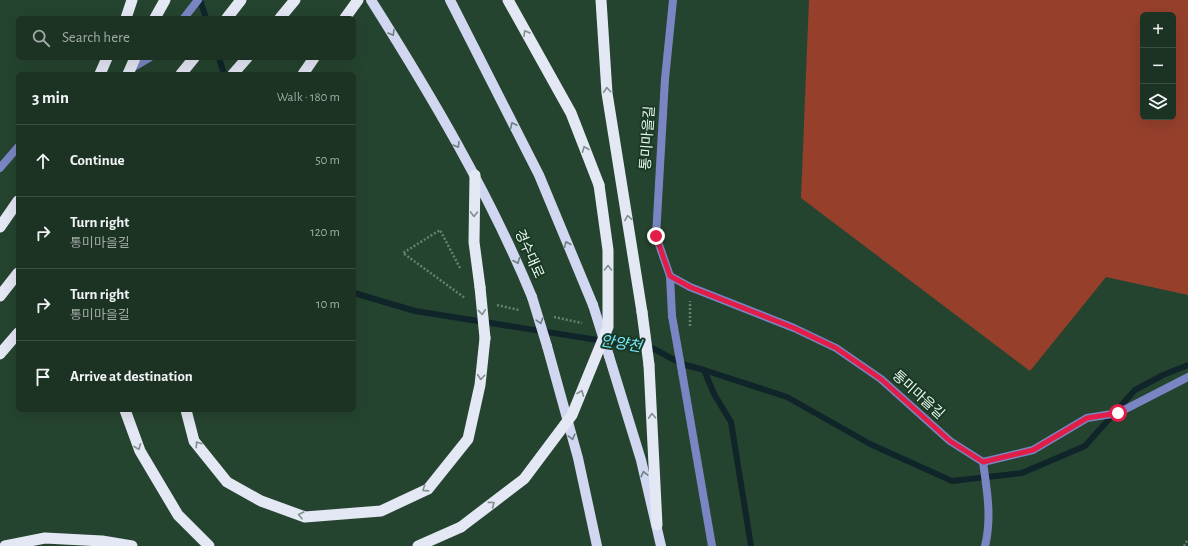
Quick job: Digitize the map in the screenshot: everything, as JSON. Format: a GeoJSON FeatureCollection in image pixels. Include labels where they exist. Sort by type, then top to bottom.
{"type":"FeatureCollection","features":[{"type":"Feature","properties":{"kind":"highway"},"geometry":{"type":"LineString","coordinates":[[127,16],[132,0]]}},
{"type":"Feature","properties":{"kind":"highway"},"geometry":{"type":"LineString","coordinates":[[157,16],[165,0]]}},
{"type":"Feature","properties":{"kind":"highway"},"geometry":{"type":"LineString","coordinates":[[228,16],[241,0]]}},
{"type":"Feature","properties":{"kind":"highway"},"geometry":{"type":"LineString","coordinates":[[282,16],[295,0]]}},
{"type":"Feature","properties":{"kind":"highway"},"geometry":{"type":"LineString","coordinates":[[346,16],[358,0]]}},
{"type":"Feature","properties":{"kind":"highway"},"geometry":{"type":"LineString","coordinates":[[418,546],[461,527],[524,479],[572,415],[608,327],[608,250],[599,185],[571,113],[508,0]]}},
{"type":"Feature","properties":{"kind":"highway"},"geometry":{"type":"LineString","coordinates":[[601,0],[608,93],[649,365],[657,525]]}},
{"type":"Feature","properties":{"kind":"highway"},"geometry":{"type":"LineString","coordinates":[[101,72],[107,60]]}},
{"type":"Feature","properties":{"kind":"highway"},"geometry":{"type":"LineString","coordinates":[[129,72],[134,60]]}},
{"type":"Feature","properties":{"kind":"highway"},"geometry":{"type":"LineString","coordinates":[[183,72],[192,60]]}},
{"type":"Feature","properties":{"kind":"highway"},"geometry":{"type":"LineString","coordinates":[[235,72],[245,60]]}},
{"type":"Feature","properties":{"kind":"highway"},"geometry":{"type":"LineString","coordinates":[[304,72],[313,60]]}},
{"type":"Feature","properties":{"kind":"highway"},"geometry":{"type":"LineString","coordinates":[[187,412],[194,441],[226,482],[261,501],[305,517],[380,511],[428,489],[468,439],[480,385],[485,338],[474,242],[475,175]]}},
{"type":"Feature","properties":{"kind":"highway"},"geometry":{"type":"LineString","coordinates":[[0,228],[16,204]]}},
{"type":"Feature","properties":{"kind":"highway"},"geometry":{"type":"LineString","coordinates":[[0,296],[16,276]]}},
{"type":"Feature","properties":{"kind":"highway"},"geometry":{"type":"LineString","coordinates":[[0,354],[16,335]]}},
{"type":"Feature","properties":{"kind":"highway"},"geometry":{"type":"LineString","coordinates":[[125,412],[140,451],[178,515],[209,546]]}},
{"type":"Feature","properties":{"kind":"highway"},"geometry":{"type":"LineString","coordinates":[[6,546],[45,538],[102,541],[132,546]]}},
{"type":"Feature","properties":{"kind":"main road","name":"경수대로"},"geometry":{"type":"LineString","coordinates":[[371,0],[475,175],[512,248],[532,297],[547,346],[578,458],[597,546]]}},
{"type":"Feature","properties":{"kind":"main road"},"geometry":{"type":"LineString","coordinates":[[450,0],[539,175],[593,305],[641,460],[661,546]]}},
{"type":"Feature","properties":{"kind":"street"},"geometry":{"type":"LineString","coordinates":[[186,16],[198,0]]}},
{"type":"Feature","properties":{"kind":"street","name":"통미마을길"},"geometry":{"type":"LineString","coordinates":[[673,0],[665,79],[656,236],[670,276],[672,316],[712,546]]}},
{"type":"Feature","properties":{"kind":"street"},"geometry":{"type":"LineString","coordinates":[[126,72],[146,60]]}},
{"type":"Feature","properties":{"kind":"street"},"geometry":{"type":"LineString","coordinates":[[0,168],[16,148]]}},
{"type":"Feature","properties":{"kind":"street","name":"통미마을길"},"geometry":{"type":"LineString","coordinates":[[670,276],[690,287],[794,328],[836,348],[881,379],[950,441],[983,462]]}},
{"type":"Feature","properties":{"kind":"street"},"geometry":{"type":"LineString","coordinates":[[984,546],[987,535],[989,504],[983,462],[1033,450],[1087,418],[1118,413],[1188,377]]}},
{"type":"Feature","properties":{"kind":"path"},"geometry":{"type":"LineString","coordinates":[[1184,546],[1188,539]]}},
{"type":"Feature","properties":{"kind":"shaded area"},"geometry":{"type":"Polygon","coordinates":[[[809,0],[1188,0],[1188,295],[1106,277],[1030,371],[801,198],[809,0]]]}},
{"type":"Feature","properties":{"kind":"waterway","name":"안양천"},"geometry":{"type":"LineString","coordinates":[[200,0],[205,16]]}},
{"type":"Feature","properties":{"kind":"waterway","name":"안양천"},"geometry":{"type":"LineString","coordinates":[[220,60],[223,72]]}},
{"type":"Feature","properties":{"kind":"waterway","name":"안양천"},"geometry":{"type":"LineString","coordinates":[[356,294],[415,311],[654,349],[682,364],[704,370],[714,394],[731,422],[751,546]]}},
{"type":"Feature","properties":{"kind":"waterway"},"geometry":{"type":"LineString","coordinates":[[704,370],[787,397],[870,444],[952,481],[1022,473],[1085,446],[1135,390],[1163,375],[1188,365]]}},
{"type":"Feature","properties":{"kind":"route"},"geometry":{"type":"LineString","coordinates":[[656,236],[670,276],[690,287],[794,328],[836,348],[881,379],[950,441],[983,462],[1033,450],[1087,418],[1118,413]]}}]}
